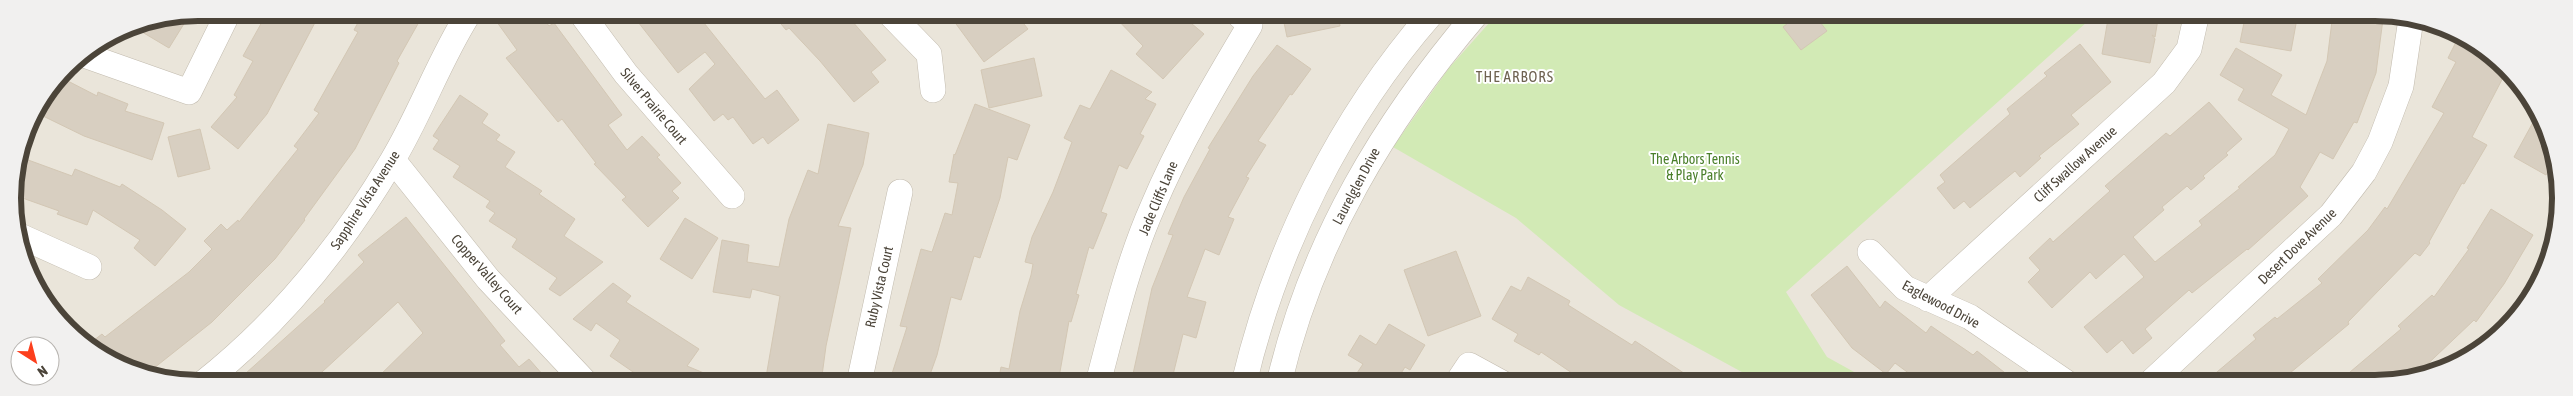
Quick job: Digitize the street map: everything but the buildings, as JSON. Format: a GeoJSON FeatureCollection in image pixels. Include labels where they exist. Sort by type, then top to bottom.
{"type":"FeatureCollection","features":[{"type":"Feature","properties":{"kind":"street"},"geometry":{"type":"LineString","coordinates":[[90,58],[189,92],[224,21]]}},
{"type":"Feature","properties":{"kind":"street","name":"Sapphire Vista Avenue"},"geometry":{"type":"LineString","coordinates":[[211,375],[302,289],[351,227],[393,160],[464,21]]}},
{"type":"Feature","properties":{"kind":"street","name":"Silver Prairie Court"},"geometry":{"type":"LineString","coordinates":[[587,21],[626,74],[732,196]]}},
{"type":"Feature","properties":{"kind":"street"},"geometry":{"type":"LineString","coordinates":[[897,21],[929,54],[934,90]]}},
{"type":"Feature","properties":{"kind":"street","name":"Jade Cliffs Lane"},"geometry":{"type":"LineString","coordinates":[[1100,375],[1124,286],[1152,207],[1242,21]]}},
{"type":"Feature","properties":{"kind":"street"},"geometry":{"type":"LineString","coordinates":[[1246,375],[1266,302],[1305,208],[1355,117],[1410,39],[1425,21]]}},
{"type":"Feature","properties":{"kind":"street","name":"Laurelglen Drive"},"geometry":{"type":"LineString","coordinates":[[1281,375],[1295,326],[1312,278],[1353,189],[1405,104],[1471,21]]}},
{"type":"Feature","properties":{"kind":"street","name":"Cliff Swallow Avenue"},"geometry":{"type":"LineString","coordinates":[[1928,299],[2164,83],[2189,49],[2195,21]]}},
{"type":"Feature","properties":{"kind":"street","name":"Desert Dove Avenue"},"geometry":{"type":"LineString","coordinates":[[2159,375],[2331,216],[2364,172],[2380,142],[2401,86],[2410,25]]}},
{"type":"Feature","properties":{"kind":"street","name":"Copper Valley Court"},"geometry":{"type":"LineString","coordinates":[[393,160],[488,279],[578,375]]}},
{"type":"Feature","properties":{"kind":"street","name":"Ruby Vista Court"},"geometry":{"type":"LineString","coordinates":[[861,375],[900,192]]}},
{"type":"Feature","properties":{"kind":"street"},"geometry":{"type":"LineString","coordinates":[[26,239],[89,266]]}},
{"type":"Feature","properties":{"kind":"street","name":"Eaglewood Drive"},"geometry":{"type":"LineString","coordinates":[[1870,252],[1905,288],[1970,317],[2055,375]]}},
{"type":"Feature","properties":{"kind":"shaded area"},"geometry":{"type":"Polygon","coordinates":[[[2375,21],[2421,27],[2453,39],[2483,58],[2508,81],[2522,100],[2538,130],[2546,152],[2552,198],[2546,244],[2534,276],[2515,306],[2492,331],[2473,345],[2443,361],[2421,369],[2375,375],[198,375],[152,369],[120,357],[90,338],[65,315],[51,296],[35,266],[27,244],[21,198],[27,152],[35,130],[51,100],[65,81],[90,58],[120,39],[152,27],[186,22],[2375,21]]]}},
{"type":"Feature","properties":{"kind":"green space","name":"The Arbors Tennis & Play Park"},"geometry":{"type":"Polygon","coordinates":[[[1491,21],[2088,21],[1786,292],[1827,357],[1860,375],[1747,375],[1619,305],[1516,218],[1393,147],[1449,68],[1491,21]]]}},
{"type":"Feature","properties":{"kind":"district","name":"THE ARBORS"},"geometry":{"type":"Point","coordinates":[1515,77]}}]}
